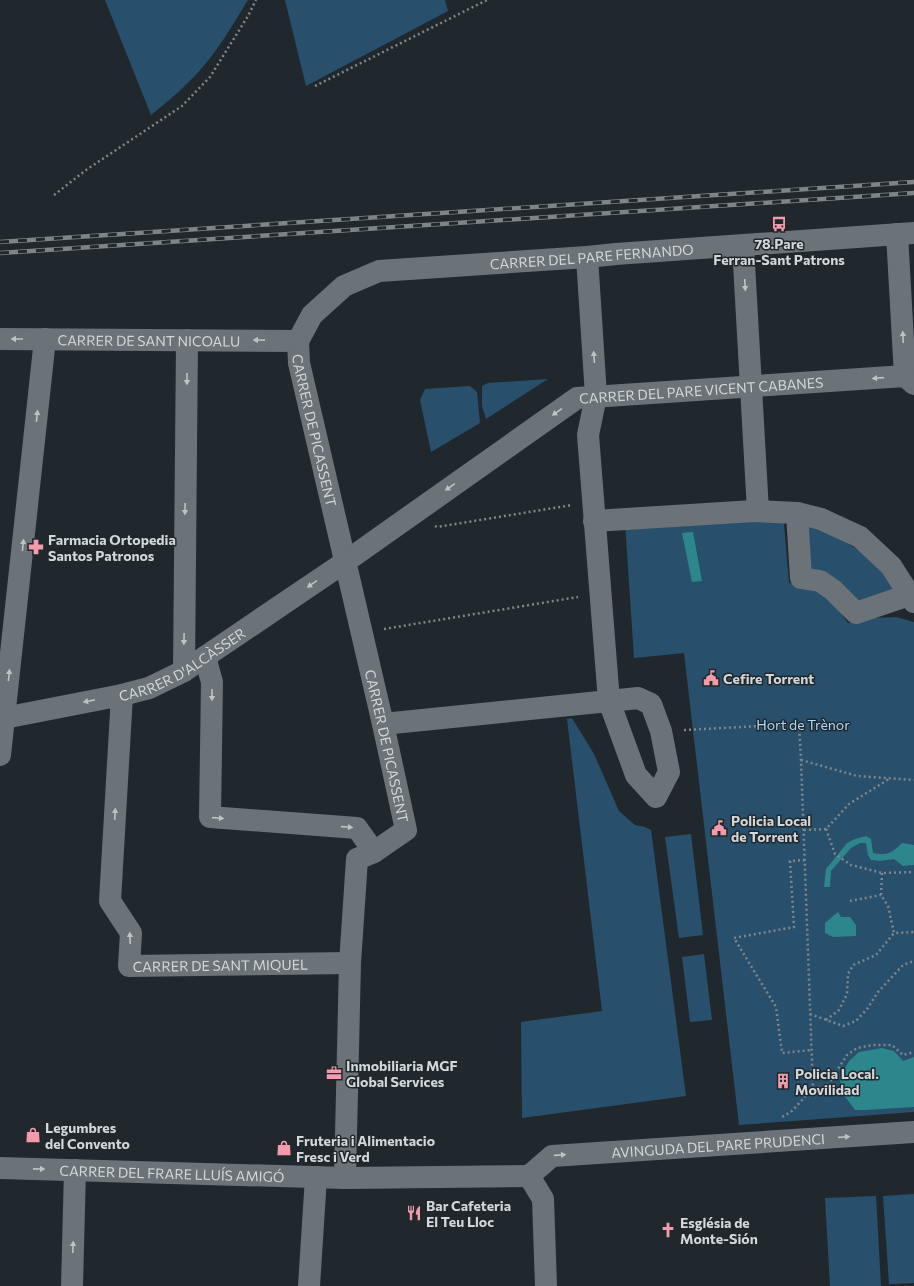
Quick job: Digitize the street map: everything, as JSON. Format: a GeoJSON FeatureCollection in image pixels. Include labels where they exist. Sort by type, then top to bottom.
{"type":"FeatureCollection","features":[{"type":"Feature","properties":{"kind":"street","name":"CARRER DEL PARE FERNANDO"},"geometry":{"type":"LineString","coordinates":[[298,341],[312,315],[344,286],[379,271],[906,234]]}},
{"type":"Feature","properties":{"kind":"street"},"geometry":{"type":"LineString","coordinates":[[906,234],[909,380]]}},
{"type":"Feature","properties":{"kind":"street"},"geometry":{"type":"LineString","coordinates":[[743,246],[758,511]]}},
{"type":"Feature","properties":{"kind":"street"},"geometry":{"type":"LineString","coordinates":[[383,724],[609,701],[638,698],[651,704],[661,731],[669,772],[656,797],[636,775],[609,701],[588,435],[596,396],[587,257]]}},
{"type":"Feature","properties":{"kind":"street","name":"CARRER DE SANT NICOALU"},"geometry":{"type":"LineString","coordinates":[[0,339],[298,341]]}},
{"type":"Feature","properties":{"kind":"street"},"geometry":{"type":"LineString","coordinates":[[0,755],[2,719],[45,339]]}},
{"type":"Feature","properties":{"kind":"street"},"geometry":{"type":"LineString","coordinates":[[184,671],[187,340]]}},
{"type":"Feature","properties":{"kind":"street","name":"CARRER DE PICASSENT"},"geometry":{"type":"LineString","coordinates":[[298,341],[299,363],[362,632],[406,830],[374,852],[357,859],[350,962],[345,1178]]}},
{"type":"Feature","properties":{"kind":"street","name":"CARRER DEL PARE VICENT CABANES"},"geometry":{"type":"LineString","coordinates":[[345,562],[577,398],[751,387],[909,380]]}},
{"type":"Feature","properties":{"kind":"street"},"geometry":{"type":"LineString","coordinates":[[593,511],[758,511],[797,513],[821,519],[860,537],[891,566],[912,599],[856,613],[833,590],[820,582],[801,578],[797,513]]}},
{"type":"Feature","properties":{"kind":"street","name":"CARRER D'ALCÀSSER"},"geometry":{"type":"LineString","coordinates":[[2,719],[122,695],[149,688],[184,671],[345,562]]}},
{"type":"Feature","properties":{"kind":"street"},"geometry":{"type":"LineString","coordinates":[[205,657],[212,682],[210,817],[357,828],[374,852]]}},
{"type":"Feature","properties":{"kind":"street","name":"CARRER DE SANT MIQUEL"},"geometry":{"type":"LineString","coordinates":[[122,695],[110,901],[131,933],[129,966],[350,962]]}},
{"type":"Feature","properties":{"kind":"street","name":"AVINGUDA DEL PARE PRUDENCI"},"geometry":{"type":"LineString","coordinates":[[530,1176],[552,1156],[914,1132]]}},
{"type":"Feature","properties":{"kind":"street","name":"CARRER DEL FRARE LLUÍS AMIGÓ"},"geometry":{"type":"LineString","coordinates":[[0,1168],[345,1178],[530,1176]]}},
{"type":"Feature","properties":{"kind":"street"},"geometry":{"type":"LineString","coordinates":[[72,1286],[75,1170]]}},
{"type":"Feature","properties":{"kind":"street"},"geometry":{"type":"LineString","coordinates":[[530,1176],[543,1199],[546,1286]]}},
{"type":"Feature","properties":{"kind":"street"},"geometry":{"type":"LineString","coordinates":[[309,1286],[316,1177]]}},
{"type":"Feature","properties":{"kind":"path"},"geometry":{"type":"LineString","coordinates":[[54,194],[86,170],[182,106],[210,77],[248,16],[256,0]]}},
{"type":"Feature","properties":{"kind":"path"},"geometry":{"type":"LineString","coordinates":[[315,86],[487,0]]}},
{"type":"Feature","properties":{"kind":"path"},"geometry":{"type":"LineString","coordinates":[[414,513],[437,527],[593,511]]}},
{"type":"Feature","properties":{"kind":"path"},"geometry":{"type":"LineString","coordinates":[[362,632],[600,593]]}},
{"type":"Feature","properties":{"kind":"path"},"geometry":{"type":"LineString","coordinates":[[661,731],[799,724],[813,1088]]}},
{"type":"Feature","properties":{"kind":"path"},"geometry":{"type":"LineString","coordinates":[[801,760],[857,776],[914,780]]}},
{"type":"Feature","properties":{"kind":"path"},"geometry":{"type":"LineString","coordinates":[[804,830],[826,829],[849,804],[890,778]]}},
{"type":"Feature","properties":{"kind":"path"},"geometry":{"type":"LineString","coordinates":[[826,829],[835,854],[851,865],[882,873],[914,872]]}},
{"type":"Feature","properties":{"kind":"path"},"geometry":{"type":"LineString","coordinates":[[805,860],[790,861],[794,927],[734,938],[776,1007],[782,1053],[811,1050]]}},
{"type":"Feature","properties":{"kind":"path"},"geometry":{"type":"LineString","coordinates":[[882,873],[880,895],[888,906],[894,933]]}},
{"type":"Feature","properties":{"kind":"path"},"geometry":{"type":"LineString","coordinates":[[850,901],[880,895]]}},
{"type":"Feature","properties":{"kind":"path"},"geometry":{"type":"LineString","coordinates":[[826,1020],[840,1010],[847,994],[848,974],[853,965],[876,955],[894,933],[914,932]]}},
{"type":"Feature","properties":{"kind":"path"},"geometry":{"type":"LineString","coordinates":[[810,1014],[842,1026],[856,1021],[867,1009],[878,992],[903,965],[913,962]]}},
{"type":"Feature","properties":{"kind":"path"},"geometry":{"type":"LineString","coordinates":[[779,1119],[792,1111],[813,1088],[827,1086],[847,1055],[858,1048],[873,1045],[892,1045],[903,1054],[914,1052]]}},
{"type":"Feature","properties":{"kind":"green space"},"geometry":{"type":"Polygon","coordinates":[[[105,0],[248,0],[224,39],[201,69],[166,103],[151,115],[105,0]]]}},
{"type":"Feature","properties":{"kind":"green space"},"geometry":{"type":"Polygon","coordinates":[[[285,0],[445,0],[448,11],[306,86],[285,0]]]}},
{"type":"Feature","properties":{"kind":"green space"},"geometry":{"type":"Polygon","coordinates":[[[548,379],[486,419],[482,406],[482,386],[488,383],[548,379]]]}},
{"type":"Feature","properties":{"kind":"green space"},"geometry":{"type":"Polygon","coordinates":[[[470,386],[477,392],[480,423],[431,452],[420,400],[425,389],[470,386]]]}},
{"type":"Feature","properties":{"kind":"green space","name":"Hort de Trènor"},"geometry":{"type":"Polygon","coordinates":[[[783,512],[789,583],[803,584],[830,598],[848,623],[872,618],[896,617],[914,622],[914,1112],[739,1125],[684,653],[634,658],[625,522],[783,512]]]}},
{"type":"Feature","properties":{"kind":"green space"},"geometry":{"type":"Polygon","coordinates":[[[808,527],[828,532],[864,553],[900,589],[859,603],[810,570],[808,527]]]}},
{"type":"Feature","properties":{"kind":"green space"},"geometry":{"type":"Polygon","coordinates":[[[572,718],[594,754],[619,811],[635,825],[651,830],[686,1096],[522,1118],[521,1022],[602,1011],[567,719],[572,718]]]}},
{"type":"Feature","properties":{"kind":"green space"},"geometry":{"type":"Polygon","coordinates":[[[691,834],[703,935],[679,938],[665,837],[691,834]]]}},
{"type":"Feature","properties":{"kind":"green space"},"geometry":{"type":"Polygon","coordinates":[[[704,954],[712,1020],[690,1022],[682,957],[704,954]]]}},
{"type":"Feature","properties":{"kind":"green space"},"geometry":{"type":"Polygon","coordinates":[[[914,1194],[914,1283],[889,1284],[883,1196],[914,1194]]]}},
{"type":"Feature","properties":{"kind":"green space"},"geometry":{"type":"Polygon","coordinates":[[[876,1196],[881,1286],[830,1286],[825,1198],[876,1196]]]}},
{"type":"Feature","properties":{"kind":"shaded area"},"geometry":{"type":"Polygon","coordinates":[[[693,532],[702,581],[692,582],[682,533],[693,532]]]}},
{"type":"Feature","properties":{"kind":"shaded area"},"geometry":{"type":"Polygon","coordinates":[[[866,836],[871,839],[873,853],[889,853],[902,843],[914,845],[914,865],[903,866],[894,859],[880,861],[871,860],[868,855],[866,843],[860,843],[851,848],[831,871],[830,887],[824,887],[826,869],[847,843],[866,836]]]}},
{"type":"Feature","properties":{"kind":"shaded area"},"geometry":{"type":"Polygon","coordinates":[[[838,912],[841,917],[850,917],[856,925],[856,936],[833,937],[825,933],[825,923],[838,912]]]}},
{"type":"Feature","properties":{"kind":"shaded area"},"geometry":{"type":"Polygon","coordinates":[[[882,1048],[894,1051],[903,1061],[914,1057],[914,1107],[855,1110],[841,1091],[840,1078],[849,1061],[859,1052],[882,1048]]]}},
{"type":"Feature","properties":{"kind":"railway"},"geometry":{"type":"LineString","coordinates":[[0,242],[914,182]]}},
{"type":"Feature","properties":{"kind":"railway"},"geometry":{"type":"LineString","coordinates":[[0,253],[914,193]]}},
{"type":"Feature","properties":{"kind":"place","name":"78.Pare Ferran-Sant Patrons"},"geometry":{"type":"Point","coordinates":[779,224]}},
{"type":"Feature","properties":{"kind":"place","name":"Farmacia Ortopedia Santos Patronos"},"geometry":{"type":"Point","coordinates":[36,547]}},
{"type":"Feature","properties":{"kind":"place","name":"Cefire Torrent"},"geometry":{"type":"Point","coordinates":[711,678]}},
{"type":"Feature","properties":{"kind":"place","name":"Policia Local de Torrent"},"geometry":{"type":"Point","coordinates":[719,828]}},
{"type":"Feature","properties":{"kind":"place","name":"Inmobiliaria MGF Global Services"},"geometry":{"type":"Point","coordinates":[334,1073]}},
{"type":"Feature","properties":{"kind":"place","name":"Policia Local. Movilidad"},"geometry":{"type":"Point","coordinates":[783,1081]}},
{"type":"Feature","properties":{"kind":"place","name":"Legumbres del Convento"},"geometry":{"type":"Point","coordinates":[33,1135]}},
{"type":"Feature","properties":{"kind":"place","name":"Fruteria i Alimentacio Fresc i Verd"},"geometry":{"type":"Point","coordinates":[284,1148]}},
{"type":"Feature","properties":{"kind":"place","name":"Bar Cafeteria El Teu Lloc"},"geometry":{"type":"Point","coordinates":[414,1213]}},
{"type":"Feature","properties":{"kind":"place","name":"Església de Monte-Sión"},"geometry":{"type":"Point","coordinates":[668,1230]}}]}
